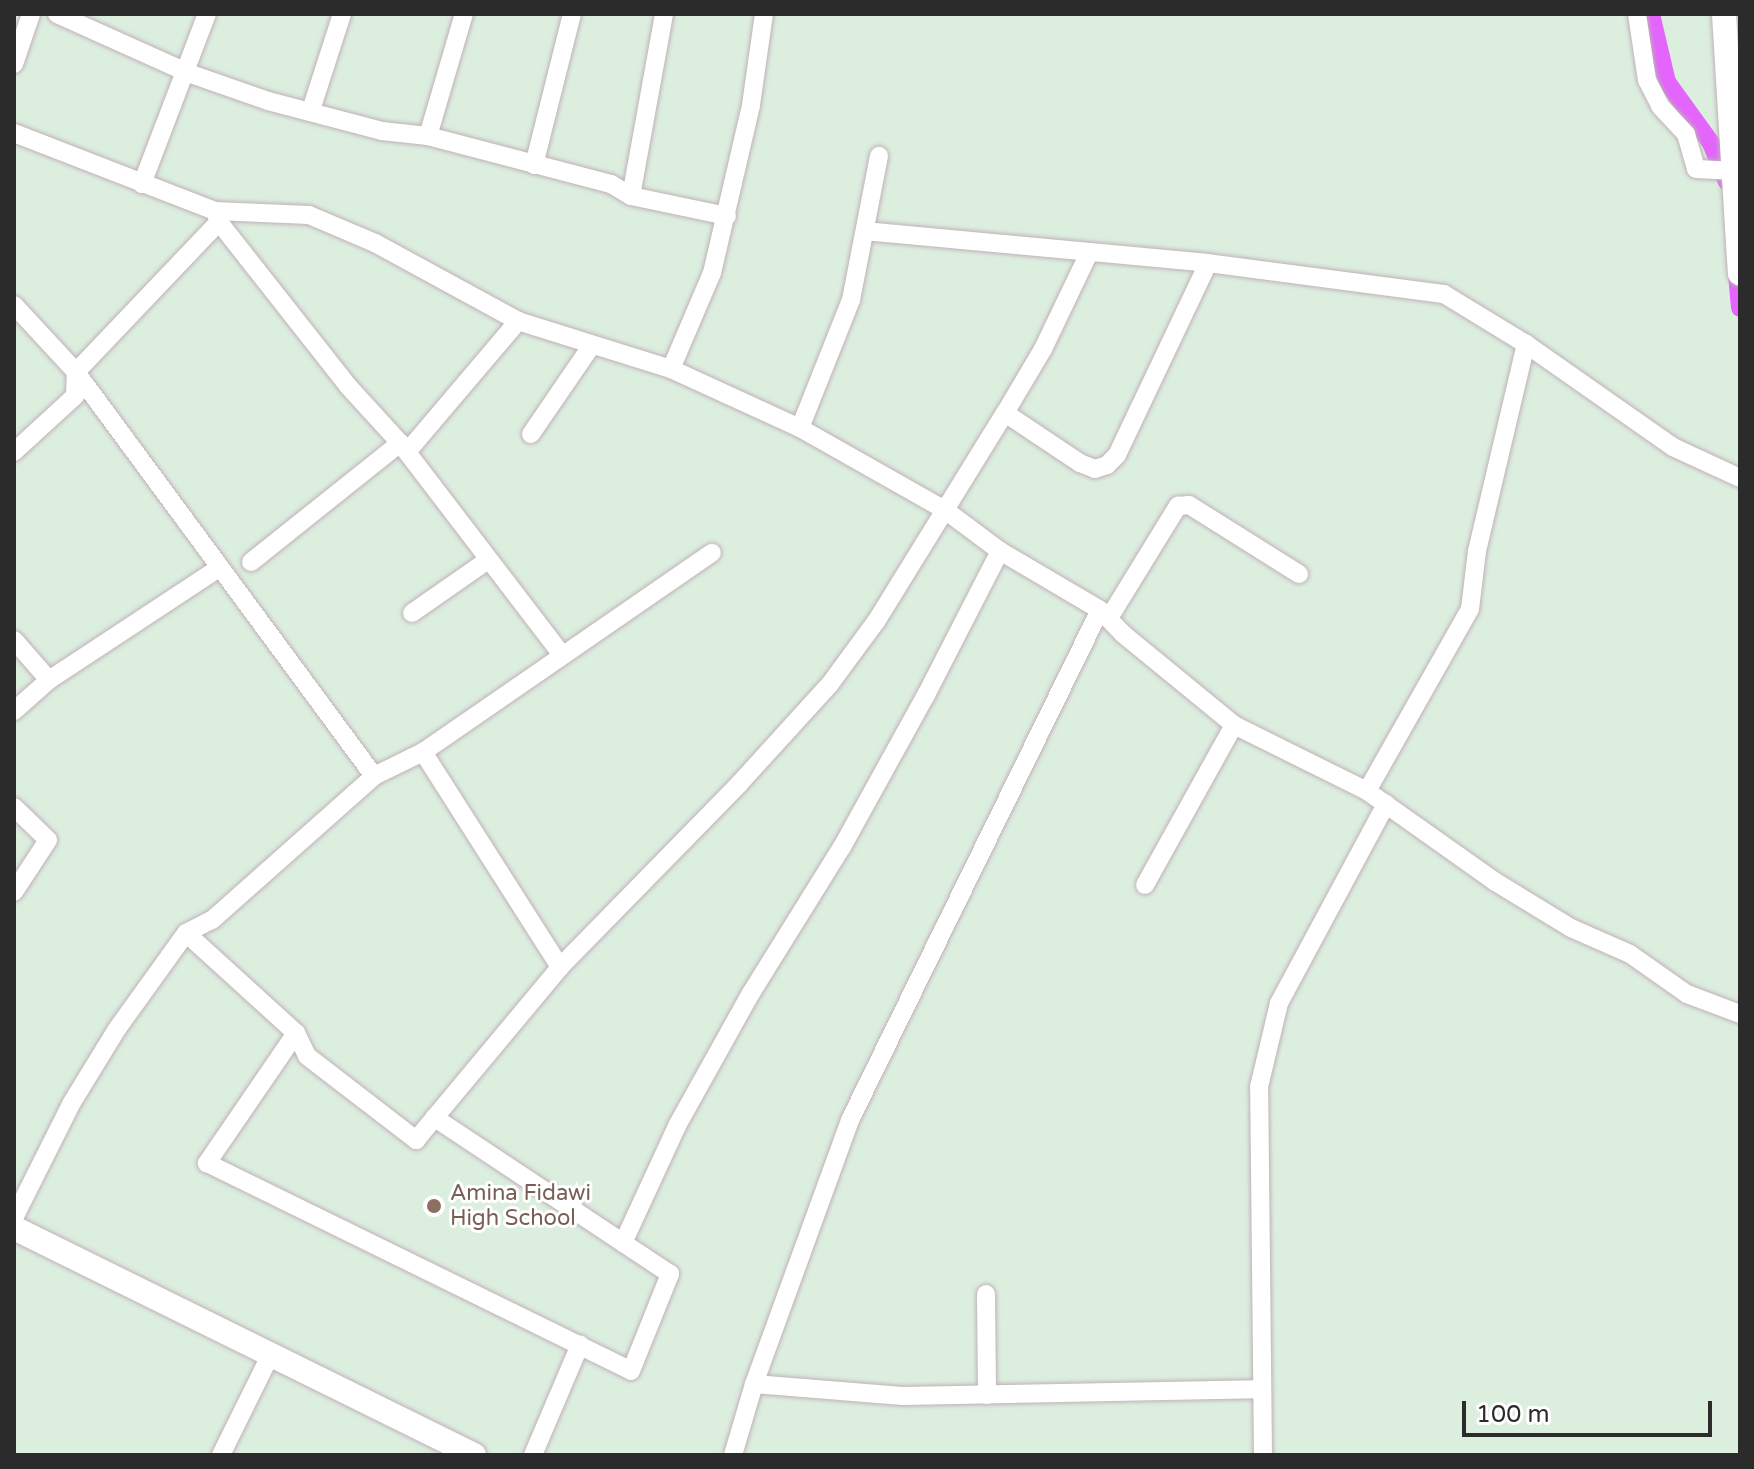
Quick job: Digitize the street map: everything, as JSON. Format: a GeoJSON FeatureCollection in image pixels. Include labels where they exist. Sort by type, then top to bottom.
{"type":"FeatureCollection","features":[{"type":"Feature","properties":{"kind":"street"},"geometry":{"type":"LineString","coordinates":[[14,64],[31,14]]}},
{"type":"Feature","properties":{"kind":"street"},"geometry":{"type":"LineString","coordinates":[[57,14],[188,73],[268,101],[382,131],[428,136],[611,184],[631,196],[727,216]]}},
{"type":"Feature","properties":{"kind":"street"},"geometry":{"type":"LineString","coordinates":[[142,184],[188,73],[207,14]]}},
{"type":"Feature","properties":{"kind":"street"},"geometry":{"type":"LineString","coordinates":[[311,110],[342,14]]}},
{"type":"Feature","properties":{"kind":"street"},"geometry":{"type":"LineString","coordinates":[[428,136],[464,14]]}},
{"type":"Feature","properties":{"kind":"street"},"geometry":{"type":"LineString","coordinates":[[534,165],[572,14]]}},
{"type":"Feature","properties":{"kind":"street"},"geometry":{"type":"LineString","coordinates":[[631,196],[664,14]]}},
{"type":"Feature","properties":{"kind":"street"},"geometry":{"type":"LineString","coordinates":[[671,369],[712,273],[727,216],[751,105],[764,14]]}},
{"type":"Feature","properties":{"kind":"street"},"geometry":{"type":"LineString","coordinates":[[1724,14],[1720,170],[1740,274]]}},
{"type":"Feature","properties":{"kind":"street"},"geometry":{"type":"LineString","coordinates":[[1630,15],[1647,80],[1660,106],[1686,134],[1696,169],[1720,170]]}},
{"type":"Feature","properties":{"kind":"street"},"geometry":{"type":"LineString","coordinates":[[14,133],[217,217],[309,215],[375,243],[518,321],[671,369],[800,428],[945,510],[1000,551],[1105,614],[1123,634],[1234,725],[1367,791],[1494,881],[1556,919],[1630,954],[1687,994],[1740,1014]]}},
{"type":"Feature","properties":{"kind":"street"},"geometry":{"type":"LineString","coordinates":[[800,428],[851,300],[879,156]]}},
{"type":"Feature","properties":{"kind":"street"},"geometry":{"type":"LineString","coordinates":[[14,452],[75,396],[76,372],[217,217]]}},
{"type":"Feature","properties":{"kind":"street"},"geometry":{"type":"LineString","coordinates":[[217,217],[348,386],[404,448],[562,655]]}},
{"type":"Feature","properties":{"kind":"street"},"geometry":{"type":"LineString","coordinates":[[865,231],[1208,263],[1444,294],[1526,344],[1673,447],[1736,477]]}},
{"type":"Feature","properties":{"kind":"street"},"geometry":{"type":"LineString","coordinates":[[186,933],[296,1033],[307,1056],[416,1140],[560,967],[739,784],[830,684],[877,620],[1005,413],[1043,349],[1089,253]]}},
{"type":"Feature","properties":{"kind":"street"},"geometry":{"type":"LineString","coordinates":[[1005,413],[1080,463],[1095,469],[1107,465],[1117,455],[1208,263]]}},
{"type":"Feature","properties":{"kind":"street"},"geometry":{"type":"LineString","coordinates":[[14,305],[76,372],[374,776]]}},
{"type":"Feature","properties":{"kind":"street"},"geometry":{"type":"LineString","coordinates":[[251,562],[404,448],[518,321]]}},
{"type":"Feature","properties":{"kind":"street"},"geometry":{"type":"LineString","coordinates":[[1367,791],[1470,609],[1477,551],[1526,344]]}},
{"type":"Feature","properties":{"kind":"street"},"geometry":{"type":"LineString","coordinates":[[531,434],[592,345]]}},
{"type":"Feature","properties":{"kind":"street"},"geometry":{"type":"LineString","coordinates":[[733,1455],[754,1384],[850,1120],[1105,614],[1178,506],[1189,505],[1299,574]]}},
{"type":"Feature","properties":{"kind":"street"},"geometry":{"type":"LineString","coordinates":[[623,1243],[678,1124],[751,993],[850,833],[1000,551]]}},
{"type":"Feature","properties":{"kind":"street"},"geometry":{"type":"LineString","coordinates":[[14,1218],[71,1104],[117,1029],[186,933],[212,920],[374,776],[423,752],[712,553]]}},
{"type":"Feature","properties":{"kind":"street"},"geometry":{"type":"LineString","coordinates":[[412,613],[488,560]]}},
{"type":"Feature","properties":{"kind":"street"},"geometry":{"type":"LineString","coordinates":[[14,711],[49,680],[219,568]]}},
{"type":"Feature","properties":{"kind":"street"},"geometry":{"type":"LineString","coordinates":[[14,640],[49,680]]}},
{"type":"Feature","properties":{"kind":"street"},"geometry":{"type":"LineString","coordinates":[[1145,885],[1234,725]]}},
{"type":"Feature","properties":{"kind":"street"},"geometry":{"type":"LineString","coordinates":[[423,752],[560,967]]}},
{"type":"Feature","properties":{"kind":"street"},"geometry":{"type":"LineString","coordinates":[[1263,1455],[1259,1087],[1279,1003],[1386,804]]}},
{"type":"Feature","properties":{"kind":"street"},"geometry":{"type":"LineString","coordinates":[[14,807],[48,840],[14,892]]}},
{"type":"Feature","properties":{"kind":"street"},"geometry":{"type":"LineString","coordinates":[[296,1033],[207,1163],[631,1371],[670,1274],[434,1117]]}},
{"type":"Feature","properties":{"kind":"street"},"geometry":{"type":"LineString","coordinates":[[14,1228],[474,1455]]}},
{"type":"Feature","properties":{"kind":"street"},"geometry":{"type":"LineString","coordinates":[[986,1294],[987,1395]]}},
{"type":"Feature","properties":{"kind":"street"},"geometry":{"type":"LineString","coordinates":[[533,1455],[580,1345]]}},
{"type":"Feature","properties":{"kind":"street"},"geometry":{"type":"LineString","coordinates":[[221,1455],[270,1356]]}},
{"type":"Feature","properties":{"kind":"street"},"geometry":{"type":"LineString","coordinates":[[754,1384],[903,1396],[1262,1389]]}},
{"type":"Feature","properties":{"kind":"waterway"},"geometry":{"type":"LineString","coordinates":[[1651,14],[1667,82],[1711,143],[1727,182]]}},
{"type":"Feature","properties":{"kind":"waterway"},"geometry":{"type":"LineString","coordinates":[[1736,263],[1740,308]]}},
{"type":"Feature","properties":{"kind":"place","name":"Amina Fidawi High School"},"geometry":{"type":"Point","coordinates":[434,1206]}}]}
